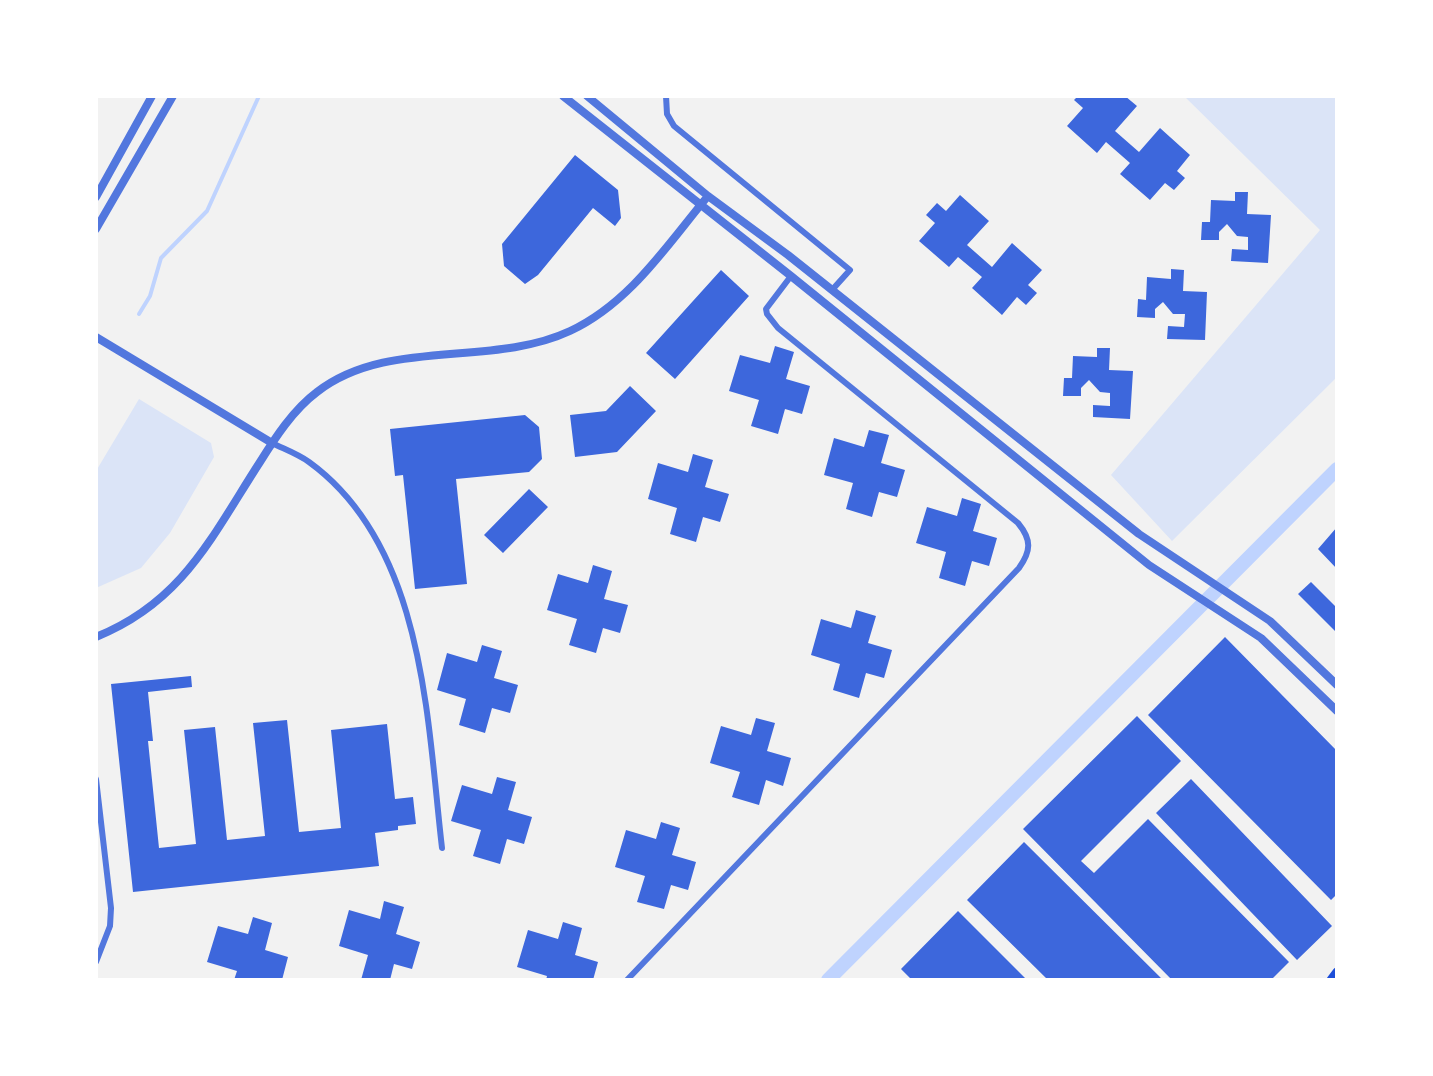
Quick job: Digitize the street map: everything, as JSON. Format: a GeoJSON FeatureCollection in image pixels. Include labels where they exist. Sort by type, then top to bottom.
{"type":"FeatureCollection","features":[{"type":"Feature","properties":{"kind":"main road"},"geometry":{"type":"LineString","coordinates":[[1330,980],[1337,972]]}},
{"type":"Feature","properties":{"kind":"street"},"geometry":{"type":"LineString","coordinates":[[96,197],[152,96]]}},
{"type":"Feature","properties":{"kind":"street"},"geometry":{"type":"LineString","coordinates":[[96,229],[173,96]]}},
{"type":"Feature","properties":{"kind":"street"},"geometry":{"type":"LineString","coordinates":[[563,96],[699,206],[791,276],[1149,565],[1261,638],[1337,711]]}},
{"type":"Feature","properties":{"kind":"street"},"geometry":{"type":"LineString","coordinates":[[587,96],[708,196],[832,290],[1157,547],[1270,621],[1337,685]]}},
{"type":"Feature","properties":{"kind":"street"},"geometry":{"type":"LineString","coordinates":[[666,96],[665,108],[674,126],[850,270],[832,290]]}},
{"type":"Feature","properties":{"kind":"street"},"geometry":{"type":"LineString","coordinates":[[96,637],[134,620],[174,588],[201,554],[272,443],[305,402],[332,382],[358,370],[399,360],[528,345],[581,326],[603,312],[629,290],[708,196]]}},
{"type":"Feature","properties":{"kind":"street"},"geometry":{"type":"LineString","coordinates":[[627,980],[1019,568],[1028,555],[1028,539],[1018,524],[778,328],[766,314],[766,309],[791,276]]}},
{"type":"Feature","properties":{"kind":"street"},"geometry":{"type":"LineString","coordinates":[[96,337],[272,443],[310,463],[354,506],[372,536],[398,589],[418,653],[442,849]]}},
{"type":"Feature","properties":{"kind":"street"},"geometry":{"type":"LineString","coordinates":[[96,779],[111,908],[110,926],[96,962]]}},
{"type":"Feature","properties":{"kind":"shaded area"},"geometry":{"type":"Polygon","coordinates":[[[1184,96],[1337,96],[1337,377],[1172,541],[1111,475],[1320,230],[1184,96]]]}},
{"type":"Feature","properties":{"kind":"shaded area"},"geometry":{"type":"Polygon","coordinates":[[[139,399],[211,443],[214,457],[170,533],[141,568],[96,588],[96,471],[139,399]]]}},
{"type":"Feature","properties":{"kind":"building"},"geometry":{"type":"Polygon","coordinates":[[[1078,96],[1125,96],[1137,106],[1115,131],[1139,152],[1160,128],[1190,155],[1177,171],[1185,178],[1174,190],[1165,183],[1150,200],[1120,174],[1130,163],[1106,142],[1097,153],[1067,126],[1083,108],[1074,100],[1078,96]]]}},
{"type":"Feature","properties":{"kind":"building"},"geometry":{"type":"Polygon","coordinates":[[[575,155],[618,190],[621,218],[615,226],[593,208],[538,275],[525,284],[504,266],[502,244],[575,155]]]}},
{"type":"Feature","properties":{"kind":"building"},"geometry":{"type":"Polygon","coordinates":[[[1235,192],[1248,192],[1247,214],[1271,215],[1268,263],[1231,261],[1232,249],[1248,250],[1248,237],[1237,236],[1227,224],[1219,232],[1219,240],[1201,240],[1202,222],[1210,222],[1211,200],[1235,201],[1235,192]]]}},
{"type":"Feature","properties":{"kind":"building"},"geometry":{"type":"Polygon","coordinates":[[[960,195],[989,221],[967,245],[992,267],[1012,243],[1042,270],[1028,285],[1037,293],[1026,305],[1017,297],[1002,315],[972,288],[982,277],[958,257],[949,267],[919,241],[935,223],[926,215],[937,203],[946,211],[960,195]]]}},
{"type":"Feature","properties":{"kind":"building"},"geometry":{"type":"Polygon","coordinates":[[[1171,269],[1184,270],[1183,291],[1207,292],[1205,340],[1167,339],[1168,326],[1184,327],[1185,314],[1173,314],[1163,302],[1155,309],[1155,318],[1137,317],[1138,299],[1146,300],[1147,277],[1171,279],[1171,269]]]}},
{"type":"Feature","properties":{"kind":"building"},"geometry":{"type":"Polygon","coordinates":[[[721,270],[749,296],[675,379],[646,353],[721,270]]]}},
{"type":"Feature","properties":{"kind":"building"},"geometry":{"type":"Polygon","coordinates":[[[775,346],[794,352],[786,379],[810,386],[802,414],[785,409],[778,434],[751,426],[759,400],[729,391],[740,355],[770,363],[775,346]]]}},
{"type":"Feature","properties":{"kind":"building"},"geometry":{"type":"Polygon","coordinates":[[[1097,348],[1110,348],[1109,370],[1133,371],[1130,419],[1093,417],[1093,405],[1110,406],[1110,393],[1100,392],[1089,380],[1081,388],[1081,396],[1063,396],[1064,378],[1072,378],[1073,356],[1097,357],[1097,348]]]}},
{"type":"Feature","properties":{"kind":"building"},"geometry":{"type":"Polygon","coordinates":[[[630,386],[656,411],[617,452],[575,457],[570,415],[606,411],[630,386]]]}},
{"type":"Feature","properties":{"kind":"building"},"geometry":{"type":"Polygon","coordinates":[[[525,415],[539,427],[542,459],[529,472],[456,479],[467,584],[415,589],[403,475],[395,476],[390,429],[525,415]]]}},
{"type":"Feature","properties":{"kind":"building"},"geometry":{"type":"Polygon","coordinates":[[[869,430],[889,435],[881,463],[905,470],[897,497],[879,492],[872,517],[846,509],[853,483],[824,475],[834,438],[864,447],[869,430]]]}},
{"type":"Feature","properties":{"kind":"building"},"geometry":{"type":"Polygon","coordinates":[[[693,454],[713,460],[705,487],[729,494],[720,522],[703,517],[696,542],[670,534],[677,508],[648,499],[658,463],[688,472],[693,454]]]}},
{"type":"Feature","properties":{"kind":"building"},"geometry":{"type":"Polygon","coordinates":[[[529,489],[548,507],[503,553],[484,535],[529,489]]]}},
{"type":"Feature","properties":{"kind":"building"},"geometry":{"type":"Polygon","coordinates":[[[962,498],[981,504],[973,531],[997,538],[989,566],[972,561],[965,586],[939,578],[946,552],[916,543],[927,507],[957,516],[962,498]]]}},
{"type":"Feature","properties":{"kind":"building"},"geometry":{"type":"Polygon","coordinates":[[[1337,527],[1337,569],[1318,549],[1337,527]]]}},
{"type":"Feature","properties":{"kind":"building"},"geometry":{"type":"Polygon","coordinates":[[[593,565],[612,571],[604,599],[628,605],[620,633],[603,628],[596,653],[569,645],[577,619],[547,610],[558,574],[588,583],[593,565]]]}},
{"type":"Feature","properties":{"kind":"building"},"geometry":{"type":"Polygon","coordinates":[[[1311,582],[1337,608],[1337,633],[1298,594],[1311,582]]]}},
{"type":"Feature","properties":{"kind":"building"},"geometry":{"type":"Polygon","coordinates":[[[856,610],[876,616],[868,643],[892,650],[884,678],[866,673],[859,698],[833,690],[840,664],[811,655],[821,619],[851,628],[856,610]]]}},
{"type":"Feature","properties":{"kind":"building"},"geometry":{"type":"Polygon","coordinates":[[[1225,637],[1337,751],[1337,894],[1331,900],[1148,715],[1225,637]]]}},
{"type":"Feature","properties":{"kind":"building"},"geometry":{"type":"Polygon","coordinates":[[[482,645],[502,651],[494,678],[518,685],[510,713],[492,708],[485,733],[459,725],[466,699],[437,690],[447,653],[477,662],[482,645]]]}},
{"type":"Feature","properties":{"kind":"building"},"geometry":{"type":"Polygon","coordinates":[[[191,676],[192,687],[148,692],[153,741],[148,741],[159,848],[196,844],[184,730],[215,727],[227,840],[265,836],[253,723],[287,720],[299,832],[341,828],[331,730],[387,724],[395,799],[413,797],[416,824],[398,826],[398,830],[375,833],[379,866],[133,892],[111,684],[191,676]]]}},
{"type":"Feature","properties":{"kind":"building"},"geometry":{"type":"Polygon","coordinates":[[[1137,716],[1181,761],[1081,861],[1094,873],[1148,819],[1289,962],[1271,980],[1172,980],[1023,829],[1137,716]]]}},
{"type":"Feature","properties":{"kind":"building"},"geometry":{"type":"Polygon","coordinates":[[[756,718],[775,723],[767,751],[791,758],[783,786],[766,780],[759,805],[732,797],[740,772],[710,763],[721,726],[751,735],[756,718]]]}},
{"type":"Feature","properties":{"kind":"building"},"geometry":{"type":"Polygon","coordinates":[[[497,777],[516,782],[508,810],[532,817],[524,844],[507,839],[500,864],[473,856],[481,830],[451,821],[462,785],[492,794],[497,777]]]}},
{"type":"Feature","properties":{"kind":"building"},"geometry":{"type":"Polygon","coordinates":[[[1191,779],[1332,926],[1297,960],[1156,813],[1191,779]]]}},
{"type":"Feature","properties":{"kind":"building"},"geometry":{"type":"Polygon","coordinates":[[[661,822],[680,828],[672,855],[696,862],[688,890],[671,885],[664,909],[637,902],[645,876],[615,867],[626,830],[656,839],[661,822]]]}},
{"type":"Feature","properties":{"kind":"building"},"geometry":{"type":"Polygon","coordinates":[[[1024,842],[1163,980],[1048,980],[967,900],[1024,842]]]}},
{"type":"Feature","properties":{"kind":"building"},"geometry":{"type":"Polygon","coordinates":[[[384,901],[404,907],[396,934],[420,942],[412,969],[394,964],[390,980],[361,980],[368,955],[339,946],[349,910],[380,919],[384,901]]]}},
{"type":"Feature","properties":{"kind":"building"},"geometry":{"type":"Polygon","coordinates":[[[958,911],[1027,980],[912,980],[901,969],[958,911]]]}},
{"type":"Feature","properties":{"kind":"building"},"geometry":{"type":"Polygon","coordinates":[[[253,917],[272,923],[265,950],[288,957],[282,980],[234,980],[237,971],[207,962],[218,926],[248,934],[253,917]]]}},
{"type":"Feature","properties":{"kind":"building"},"geometry":{"type":"Polygon","coordinates":[[[563,922],[582,928],[575,955],[598,962],[593,980],[546,980],[547,976],[517,967],[528,930],[558,939],[563,922]]]}},
{"type":"Feature","properties":{"kind":"waterway"},"geometry":{"type":"LineString","coordinates":[[139,314],[150,296],[161,258],[207,211],[259,96]]}},
{"type":"Feature","properties":{"kind":"waterway"},"geometry":{"type":"LineString","coordinates":[[828,980],[1337,469]]}}]}
